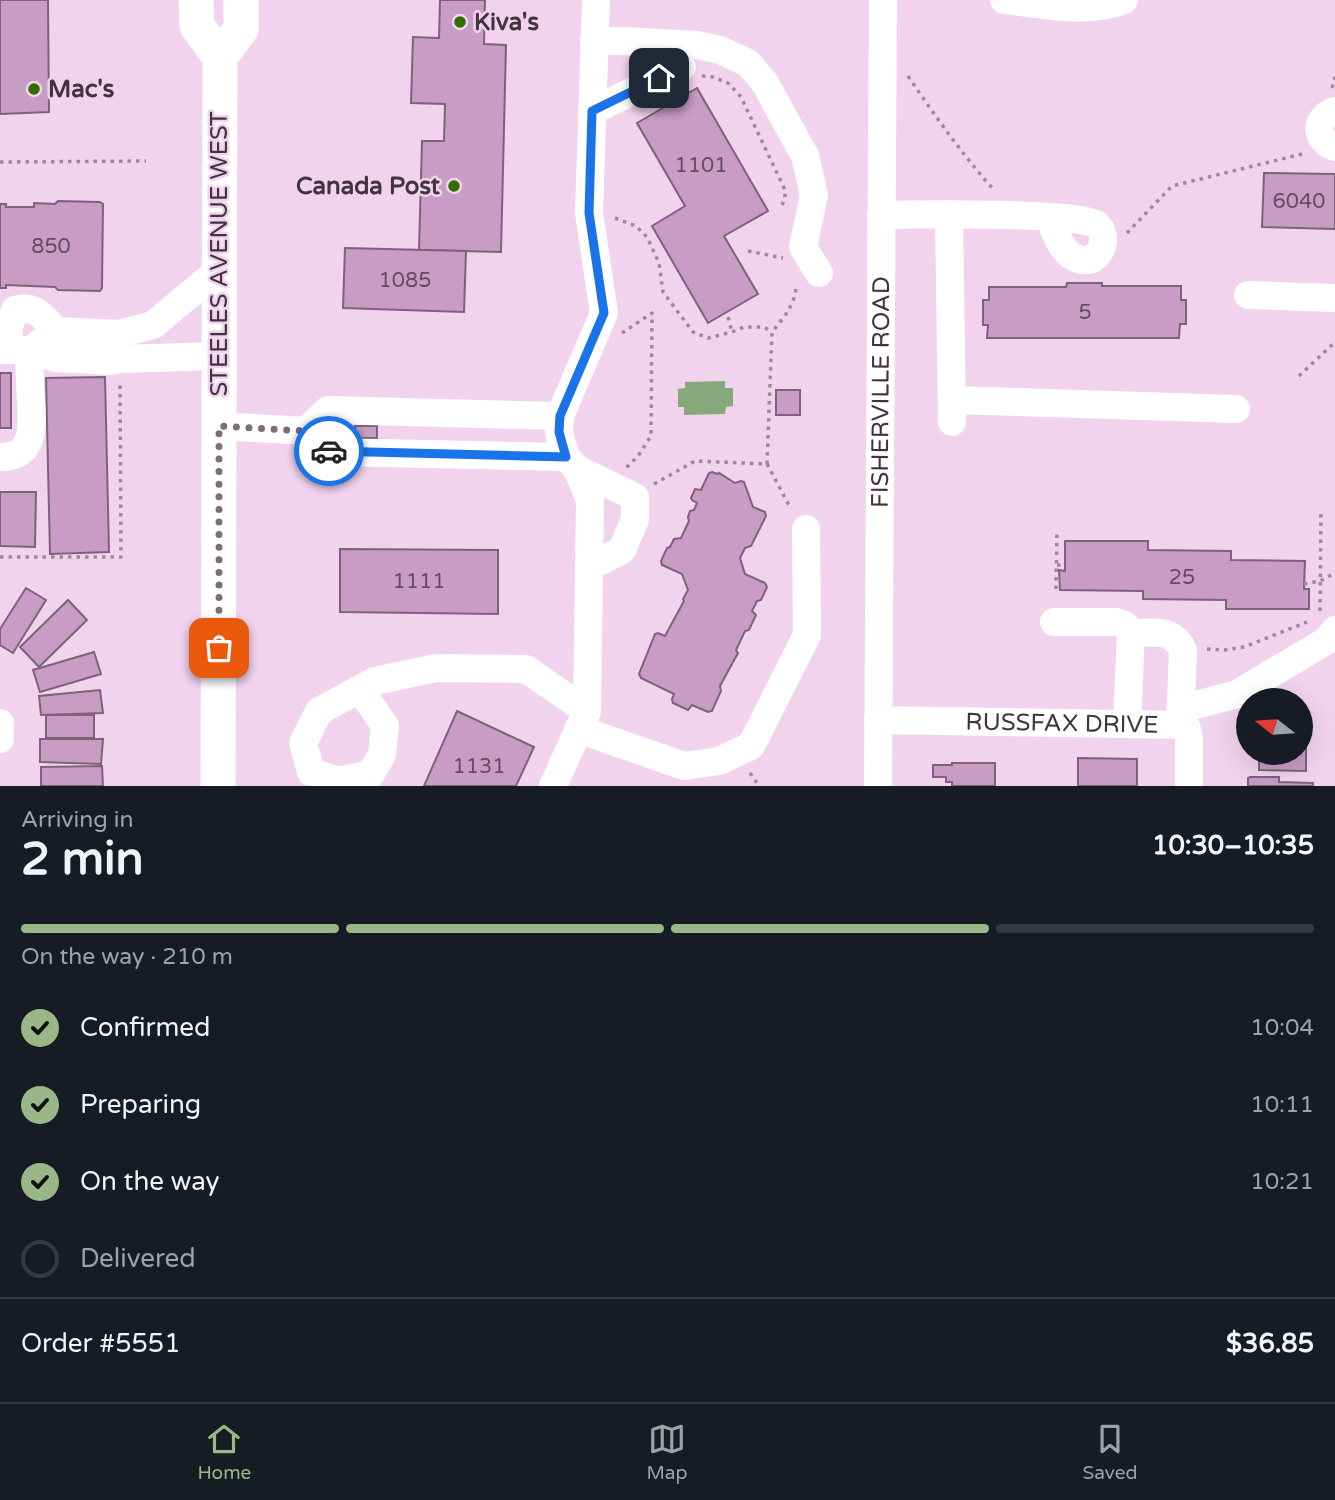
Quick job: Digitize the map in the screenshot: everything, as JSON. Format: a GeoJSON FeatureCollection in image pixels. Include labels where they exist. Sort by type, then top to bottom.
{"type":"FeatureCollection","features":[{"type":"Feature","properties":{"kind":"main road"},"geometry":{"type":"LineString","coordinates":[[196,0],[197,26],[219,57],[241,29],[241,0]]}},
{"type":"Feature","properties":{"kind":"main road","name":"STEELES AVENUE WEST"},"geometry":{"type":"LineString","coordinates":[[218,786],[219,57]]}},
{"type":"Feature","properties":{"kind":"street"},"geometry":{"type":"LineString","coordinates":[[553,786],[582,720],[590,499],[571,463],[559,432],[560,416],[604,313],[589,213],[596,0]]}},
{"type":"Feature","properties":{"kind":"street","name":"FISHERVILLE ROAD"},"geometry":{"type":"LineString","coordinates":[[877,786],[883,0]]}},
{"type":"Feature","properties":{"kind":"street"},"geometry":{"type":"LineString","coordinates":[[1004,0],[1083,4],[1114,4],[1124,0]]}},
{"type":"Feature","properties":{"kind":"street"},"geometry":{"type":"LineString","coordinates":[[594,41],[697,45],[720,50],[748,63],[765,83],[805,156],[814,195],[806,262]]}},
{"type":"Feature","properties":{"kind":"street"},"geometry":{"type":"LineString","coordinates":[[592,111],[691,71]]}},
{"type":"Feature","properties":{"kind":"street"},"geometry":{"type":"LineString","coordinates":[[1328,142],[1320,133],[1320,122],[1326,114],[1335,111]]}},
{"type":"Feature","properties":{"kind":"street"},"geometry":{"type":"LineString","coordinates":[[881,215],[949,214],[1090,221],[1098,225],[1102,233],[1104,244],[1098,254]]}},
{"type":"Feature","properties":{"kind":"street"},"geometry":{"type":"LineString","coordinates":[[949,214],[952,411],[1236,409]]}},
{"type":"Feature","properties":{"kind":"street"},"geometry":{"type":"LineString","coordinates":[[13,350],[57,331],[119,334],[153,325],[219,270]]}},
{"type":"Feature","properties":{"kind":"street"},"geometry":{"type":"LineString","coordinates":[[1248,295],[1335,298]]}},
{"type":"Feature","properties":{"kind":"street"},"geometry":{"type":"LineString","coordinates":[[0,457],[17,455],[27,444],[32,431],[29,361],[13,350],[9,326],[15,310],[32,309],[57,331]]}},
{"type":"Feature","properties":{"kind":"street"},"geometry":{"type":"LineString","coordinates":[[13,350],[55,358],[112,361],[219,356]]}},
{"type":"Feature","properties":{"kind":"street"},"geometry":{"type":"LineString","coordinates":[[306,431],[328,410],[560,416]]}},
{"type":"Feature","properties":{"kind":"street"},"geometry":{"type":"LineString","coordinates":[[410,454],[411,412]]}},
{"type":"Feature","properties":{"kind":"street"},"geometry":{"type":"LineString","coordinates":[[219,426],[306,431],[331,452],[571,463],[624,492],[635,519],[622,550],[589,567]]}},
{"type":"Feature","properties":{"kind":"street"},"geometry":{"type":"LineString","coordinates":[[360,689],[375,681],[436,668],[526,669],[582,720],[684,766],[719,761],[751,746],[807,635],[806,529]]}},
{"type":"Feature","properties":{"kind":"street"},"geometry":{"type":"LineString","coordinates":[[1054,622],[1117,622],[1125,625],[1131,633],[1127,724]]}},
{"type":"Feature","properties":{"kind":"street"},"geometry":{"type":"LineString","coordinates":[[1131,633],[1163,633],[1172,636],[1179,643],[1183,650],[1180,717],[1237,694],[1326,641],[1335,630]]}},
{"type":"Feature","properties":{"kind":"street","name":"RUSSFAX DRIVE"},"geometry":{"type":"LineString","coordinates":[[878,720],[1127,724],[1180,717],[1189,738],[1189,786]]}},
{"type":"Feature","properties":{"kind":"street"},"geometry":{"type":"LineString","coordinates":[[0,723],[0,739]]}},
{"type":"Feature","properties":{"kind":"path"},"geometry":{"type":"LineString","coordinates":[[903,68],[971,164],[1016,216]]}},
{"type":"Feature","properties":{"kind":"path"},"geometry":{"type":"LineString","coordinates":[[691,71],[728,83],[741,97],[785,190],[782,205]]}},
{"type":"Feature","properties":{"kind":"path"},"geometry":{"type":"LineString","coordinates":[[1098,254],[1109,251],[1172,186],[1322,149],[1328,142]]}},
{"type":"Feature","properties":{"kind":"path"},"geometry":{"type":"LineString","coordinates":[[0,162],[146,161]]}},
{"type":"Feature","properties":{"kind":"path"},"geometry":{"type":"LineString","coordinates":[[610,212],[614,218],[636,226],[648,237],[659,263],[663,292],[693,332],[708,338],[744,327],[764,327],[772,332]]}},
{"type":"Feature","properties":{"kind":"path"},"geometry":{"type":"LineString","coordinates":[[748,251],[806,262],[785,316],[772,332],[767,464],[789,506],[806,529]]}},
{"type":"Feature","properties":{"kind":"path"},"geometry":{"type":"LineString","coordinates":[[622,333],[652,313],[651,436],[638,456],[621,472],[624,492],[659,481],[695,461],[767,464]]}},
{"type":"Feature","properties":{"kind":"path"},"geometry":{"type":"LineString","coordinates":[[728,317],[732,332]]}},
{"type":"Feature","properties":{"kind":"path"},"geometry":{"type":"LineString","coordinates":[[1299,376],[1335,342]]}},
{"type":"Feature","properties":{"kind":"path"},"geometry":{"type":"LineString","coordinates":[[0,557],[121,557],[120,359]]}},
{"type":"Feature","properties":{"kind":"path"},"geometry":{"type":"LineString","coordinates":[[1198,649],[1224,650],[1244,647],[1315,618],[1320,610],[1321,509]]}},
{"type":"Feature","properties":{"kind":"path"},"geometry":{"type":"LineString","coordinates":[[1056,589],[1057,531]]}},
{"type":"Feature","properties":{"kind":"path"},"geometry":{"type":"LineString","coordinates":[[1057,565],[1065,565]]}},
{"type":"Feature","properties":{"kind":"path"},"geometry":{"type":"LineString","coordinates":[[1304,584],[1320,581],[1335,573]]}},
{"type":"Feature","properties":{"kind":"shaded area"},"geometry":{"type":"Polygon","coordinates":[[[725,381],[725,388],[733,388],[733,406],[726,407],[725,414],[684,415],[684,407],[678,407],[678,389],[685,388],[685,382],[725,381]]]}},
{"type":"Feature","properties":{"kind":"building"},"geometry":{"type":"Polygon","coordinates":[[[0,0],[48,0],[49,112],[0,114],[0,0]]]}},
{"type":"Feature","properties":{"kind":"building"},"geometry":{"type":"Polygon","coordinates":[[[440,0],[485,0],[484,44],[506,45],[501,252],[419,250],[422,141],[444,141],[445,104],[411,103],[413,37],[439,38],[440,0]]]}},
{"type":"Feature","properties":{"kind":"building"},"geometry":{"type":"Polygon","coordinates":[[[697,88],[768,211],[724,236],[758,294],[708,323],[652,226],[685,206],[637,123],[697,88]]]}},
{"type":"Feature","properties":{"kind":"building"},"geometry":{"type":"Polygon","coordinates":[[[1264,173],[1335,174],[1335,229],[1262,227],[1264,173]]]}},
{"type":"Feature","properties":{"kind":"building"},"geometry":{"type":"Polygon","coordinates":[[[58,201],[103,204],[100,291],[6,285],[6,288],[0,288],[0,204],[6,204],[6,207],[34,207],[34,203],[55,204],[58,201]]]}},
{"type":"Feature","properties":{"kind":"building"},"geometry":{"type":"Polygon","coordinates":[[[345,248],[466,251],[464,312],[343,308],[345,248]]]}},
{"type":"Feature","properties":{"kind":"building"},"geometry":{"type":"Polygon","coordinates":[[[1067,283],[1181,286],[1181,300],[1186,300],[1186,324],[1180,324],[1179,338],[987,338],[988,325],[983,325],[983,300],[989,300],[989,287],[1066,287],[1067,283]]]}},
{"type":"Feature","properties":{"kind":"building"},"geometry":{"type":"Polygon","coordinates":[[[0,373],[11,373],[11,428],[0,428],[0,373]]]}},
{"type":"Feature","properties":{"kind":"building"},"geometry":{"type":"Polygon","coordinates":[[[105,377],[109,552],[50,554],[46,378],[105,377]]]}},
{"type":"Feature","properties":{"kind":"building"},"geometry":{"type":"Polygon","coordinates":[[[776,390],[800,390],[800,415],[776,415],[776,390]]]}},
{"type":"Feature","properties":{"kind":"building"},"geometry":{"type":"Polygon","coordinates":[[[355,426],[377,426],[377,438],[356,438],[355,426]]]}},
{"type":"Feature","properties":{"kind":"building"},"geometry":{"type":"Polygon","coordinates":[[[712,472],[719,473],[735,483],[744,482],[753,507],[765,512],[766,516],[751,546],[745,548],[740,558],[745,574],[765,583],[767,587],[752,611],[756,615],[736,650],[738,653],[720,686],[721,691],[712,711],[708,712],[692,705],[688,710],[673,703],[674,694],[641,678],[639,674],[655,634],[665,636],[688,590],[682,574],[662,565],[661,561],[674,539],[681,538],[689,521],[690,511],[694,510],[697,503],[691,498],[695,489],[701,490],[712,472]]]}},
{"type":"Feature","properties":{"kind":"building"},"geometry":{"type":"Polygon","coordinates":[[[0,492],[36,492],[35,547],[0,546],[0,492]]]}},
{"type":"Feature","properties":{"kind":"building"},"geometry":{"type":"Polygon","coordinates":[[[1065,541],[1148,541],[1148,550],[1231,551],[1231,560],[1305,561],[1304,589],[1309,589],[1309,609],[1226,609],[1226,600],[1143,599],[1143,591],[1060,590],[1059,570],[1065,571],[1065,541]]]}},
{"type":"Feature","properties":{"kind":"building"},"geometry":{"type":"Polygon","coordinates":[[[340,549],[498,550],[498,614],[340,612],[340,549]]]}},
{"type":"Feature","properties":{"kind":"building"},"geometry":{"type":"Polygon","coordinates":[[[26,588],[46,600],[13,653],[0,645],[0,629],[26,588]]]}},
{"type":"Feature","properties":{"kind":"building"},"geometry":{"type":"Polygon","coordinates":[[[68,600],[87,620],[39,667],[20,647],[68,600]]]}},
{"type":"Feature","properties":{"kind":"building"},"geometry":{"type":"Polygon","coordinates":[[[94,652],[101,674],[40,692],[33,670],[94,652]]]}},
{"type":"Feature","properties":{"kind":"building"},"geometry":{"type":"Polygon","coordinates":[[[100,690],[103,713],[41,715],[39,696],[100,690]]]}},
{"type":"Feature","properties":{"kind":"building"},"geometry":{"type":"Polygon","coordinates":[[[457,711],[534,747],[516,786],[424,786],[457,711]]]}},
{"type":"Feature","properties":{"kind":"building"},"geometry":{"type":"Polygon","coordinates":[[[46,715],[94,715],[94,738],[46,738],[46,715]]]}},
{"type":"Feature","properties":{"kind":"building"},"geometry":{"type":"Polygon","coordinates":[[[40,739],[103,739],[101,764],[40,762],[40,739]]]}},
{"type":"Feature","properties":{"kind":"building"},"geometry":{"type":"Polygon","coordinates":[[[1078,758],[1137,759],[1137,786],[1078,786],[1078,758]]]}},
{"type":"Feature","properties":{"kind":"building"},"geometry":{"type":"Polygon","coordinates":[[[995,763],[995,786],[952,786],[952,782],[946,782],[946,777],[933,777],[933,765],[995,763]]]}},
{"type":"Feature","properties":{"kind":"building"},"geometry":{"type":"Polygon","coordinates":[[[1259,765],[1306,765],[1306,771],[1259,770],[1259,765]]]}},
{"type":"Feature","properties":{"kind":"building"},"geometry":{"type":"Polygon","coordinates":[[[102,766],[103,786],[41,786],[41,767],[102,766]]]}},
{"type":"Feature","properties":{"kind":"building"},"geometry":{"type":"Polygon","coordinates":[[[1250,777],[1279,777],[1279,782],[1313,783],[1313,786],[1248,786],[1250,777]]]}},
{"type":"Feature","properties":{"kind":"way so far"},"geometry":{"type":"LineString","coordinates":[[219,648],[219,426],[306,431],[329,451]]}},
{"type":"Feature","properties":{"kind":"place","name":"Kiva's"},"geometry":{"type":"Point","coordinates":[460,22]}},
{"type":"Feature","properties":{"kind":"place","name":"Mac's"},"geometry":{"type":"Point","coordinates":[34,89]}},
{"type":"Feature","properties":{"kind":"place","name":"Canada Post"},"geometry":{"type":"Point","coordinates":[454,186]}},
{"type":"Feature","properties":{"kind":"route"},"geometry":{"type":"LineString","coordinates":[[329,451],[566,457],[559,432],[560,416],[604,313],[589,213],[592,111],[659,78]]}}]}
